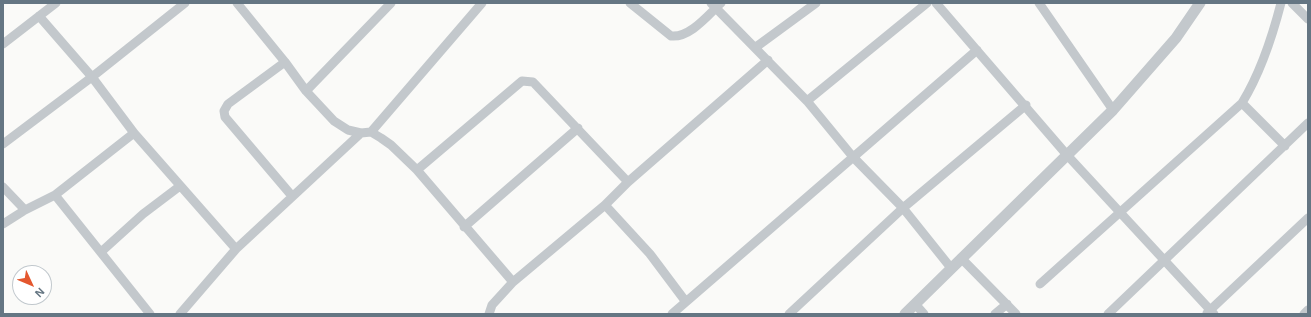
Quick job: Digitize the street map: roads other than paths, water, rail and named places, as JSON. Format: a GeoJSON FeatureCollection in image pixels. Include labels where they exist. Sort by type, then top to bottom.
{"type":"FeatureCollection","features":[{"type":"Feature","properties":{"kind":"street"},"geometry":{"type":"LineString","coordinates":[[3,44],[56,3]]}},
{"type":"Feature","properties":{"kind":"street"},"geometry":{"type":"LineString","coordinates":[[3,144],[92,77],[185,3]]}},
{"type":"Feature","properties":{"kind":"street"},"geometry":{"type":"LineString","coordinates":[[237,3],[285,62],[306,91],[341,127],[361,133],[371,132],[391,145],[417,170],[464,227],[513,282]]}},
{"type":"Feature","properties":{"kind":"street"},"geometry":{"type":"LineString","coordinates":[[306,91],[391,3]]}},
{"type":"Feature","properties":{"kind":"street"},"geometry":{"type":"LineString","coordinates":[[371,132],[482,3]]}},
{"type":"Feature","properties":{"kind":"street"},"geometry":{"type":"LineString","coordinates":[[630,3],[671,36],[675,37],[687,33],[716,5],[807,101],[853,157],[903,208],[951,268]]}},
{"type":"Feature","properties":{"kind":"street"},"geometry":{"type":"LineString","coordinates":[[756,47],[816,3]]}},
{"type":"Feature","properties":{"kind":"street"},"geometry":{"type":"LineString","coordinates":[[807,101],[927,3]]}},
{"type":"Feature","properties":{"kind":"street"},"geometry":{"type":"LineString","coordinates":[[936,3],[1067,155],[1165,261],[1210,313],[1308,218]]}},
{"type":"Feature","properties":{"kind":"street"},"geometry":{"type":"LineString","coordinates":[[1039,3],[1113,110]]}},
{"type":"Feature","properties":{"kind":"street"},"geometry":{"type":"LineString","coordinates":[[905,314],[916,305],[961,258],[1113,110],[1176,38],[1200,3]]}},
{"type":"Feature","properties":{"kind":"street"},"geometry":{"type":"LineString","coordinates":[[1040,284],[1242,103],[1257,76],[1272,40],[1281,3]]}},
{"type":"Feature","properties":{"kind":"street"},"geometry":{"type":"LineString","coordinates":[[1294,4],[1308,19]]}},
{"type":"Feature","properties":{"kind":"street"},"geometry":{"type":"LineString","coordinates":[[39,16],[92,77],[134,133],[236,249]]}},
{"type":"Feature","properties":{"kind":"street"},"geometry":{"type":"LineString","coordinates":[[672,314],[977,50]]}},
{"type":"Feature","properties":{"kind":"street"},"geometry":{"type":"LineString","coordinates":[[490,310],[513,282],[605,205],[628,182],[768,60]]}},
{"type":"Feature","properties":{"kind":"street"},"geometry":{"type":"LineString","coordinates":[[285,62],[228,104],[224,111],[225,117],[292,196]]}},
{"type":"Feature","properties":{"kind":"street"},"geometry":{"type":"LineString","coordinates":[[417,170],[522,81],[533,82],[628,182]]}},
{"type":"Feature","properties":{"kind":"street"},"geometry":{"type":"LineString","coordinates":[[1242,103],[1285,146]]}},
{"type":"Feature","properties":{"kind":"street"},"geometry":{"type":"LineString","coordinates":[[789,314],[903,208],[1026,106]]}},
{"type":"Feature","properties":{"kind":"street"},"geometry":{"type":"LineString","coordinates":[[1108,314],[1308,123]]}},
{"type":"Feature","properties":{"kind":"street"},"geometry":{"type":"LineString","coordinates":[[464,227],[578,128]]}},
{"type":"Feature","properties":{"kind":"street"},"geometry":{"type":"LineString","coordinates":[[3,224],[25,210],[55,195],[134,133]]}},
{"type":"Feature","properties":{"kind":"street"},"geometry":{"type":"LineString","coordinates":[[180,314],[236,249],[361,133]]}},
{"type":"Feature","properties":{"kind":"street"},"geometry":{"type":"LineString","coordinates":[[101,252],[143,214],[180,186]]}},
{"type":"Feature","properties":{"kind":"street"},"geometry":{"type":"LineString","coordinates":[[3,187],[25,210]]}},
{"type":"Feature","properties":{"kind":"street"},"geometry":{"type":"LineString","coordinates":[[55,195],[150,314]]}},
{"type":"Feature","properties":{"kind":"street"},"geometry":{"type":"LineString","coordinates":[[605,205],[650,254],[686,302]]}},
{"type":"Feature","properties":{"kind":"street"},"geometry":{"type":"LineString","coordinates":[[961,258],[1016,314]]}},
{"type":"Feature","properties":{"kind":"street"},"geometry":{"type":"LineString","coordinates":[[995,314],[1006,304]]}},
{"type":"Feature","properties":{"kind":"street"},"geometry":{"type":"LineString","coordinates":[[916,305],[924,314]]}},
{"type":"Feature","properties":{"kind":"street"},"geometry":{"type":"LineString","coordinates":[[1304,314],[1308,310]]}}]}
